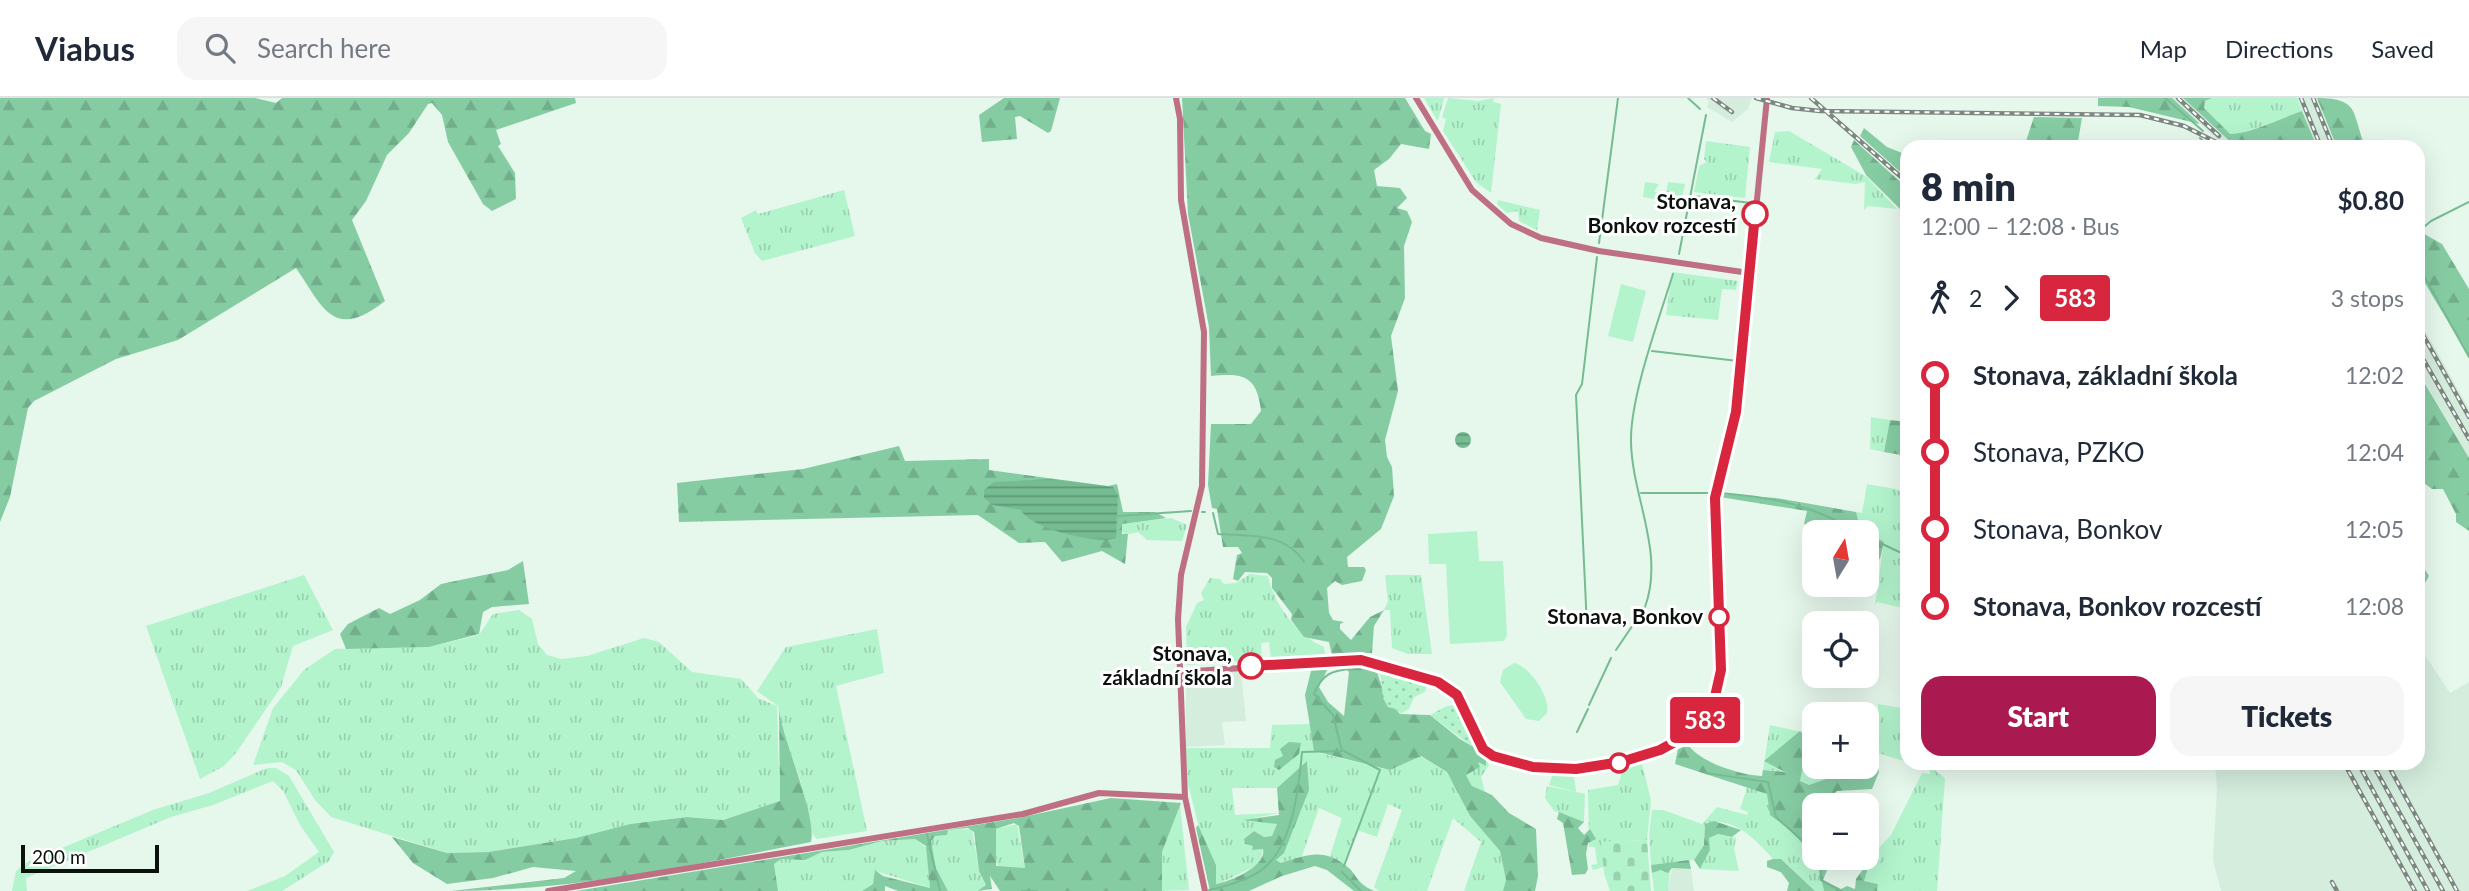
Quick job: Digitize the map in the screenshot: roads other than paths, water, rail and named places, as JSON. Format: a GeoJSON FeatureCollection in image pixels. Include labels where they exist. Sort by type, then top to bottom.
{"type":"FeatureCollection","features":[{"type":"Feature","properties":{"kind":"street"},"geometry":{"type":"LineString","coordinates":[[1176,98],[1180,120],[1181,200],[1204,332],[1202,486],[1179,596],[1185,797],[1205,891]]}},
{"type":"Feature","properties":{"kind":"street"},"geometry":{"type":"LineString","coordinates":[[1416,98],[1472,190],[1511,224],[1541,238],[1599,251],[1749,273]]}},
{"type":"Feature","properties":{"kind":"street"},"geometry":{"type":"LineString","coordinates":[[1180,672],[1361,660],[1442,684],[1457,695],[1483,749],[1513,763],[1552,769],[1601,766],[1644,756],[1695,731],[1707,716],[1718,687],[1721,664],[1715,498],[1736,412],[1767,98]]}},
{"type":"Feature","properties":{"kind":"street"},"geometry":{"type":"LineString","coordinates":[[548,891],[1023,814],[1099,793],[1185,797]]}},
{"type":"Feature","properties":{"kind":"waterway"},"geometry":{"type":"LineString","coordinates":[[1599,243],[1618,98]]}},
{"type":"Feature","properties":{"kind":"waterway"},"geometry":{"type":"LineString","coordinates":[[1688,98],[1700,109]]}},
{"type":"Feature","properties":{"kind":"waterway"},"geometry":{"type":"LineString","coordinates":[[2165,98],[2203,131]]}},
{"type":"Feature","properties":{"kind":"waterway"},"geometry":{"type":"LineString","coordinates":[[1679,254],[1706,115]]}},
{"type":"Feature","properties":{"kind":"waterway"},"geometry":{"type":"LineString","coordinates":[[1694,196],[1751,203]]}},
{"type":"Feature","properties":{"kind":"waterway"},"geometry":{"type":"LineString","coordinates":[[2425,226],[2469,202]]}},
{"type":"Feature","properties":{"kind":"waterway"},"geometry":{"type":"LineString","coordinates":[[1587,626],[1576,395],[1582,384],[1597,257]]}},
{"type":"Feature","properties":{"kind":"waterway"},"geometry":{"type":"LineString","coordinates":[[1645,607],[1650,586],[1650,545],[1633,463],[1632,424],[1646,358],[1673,274]]}},
{"type":"Feature","properties":{"kind":"waterway"},"geometry":{"type":"LineString","coordinates":[[2425,278],[2469,357]]}},
{"type":"Feature","properties":{"kind":"waterway"},"geometry":{"type":"LineString","coordinates":[[1652,351],[1738,361]]}},
{"type":"Feature","properties":{"kind":"waterway"},"geometry":{"type":"LineString","coordinates":[[1641,493],[1710,493]]}},
{"type":"Feature","properties":{"kind":"waterway"},"geometry":{"type":"LineString","coordinates":[[1720,493],[1792,504],[1834,520]]}},
{"type":"Feature","properties":{"kind":"waterway"},"geometry":{"type":"LineString","coordinates":[[1118,516],[1191,511]]}},
{"type":"Feature","properties":{"kind":"waterway"},"geometry":{"type":"LineString","coordinates":[[1213,513],[1218,534],[1277,540],[1296,552],[1304,562]]}},
{"type":"Feature","properties":{"kind":"waterway"},"geometry":{"type":"LineString","coordinates":[[1880,543],[1900,552]]}},
{"type":"Feature","properties":{"kind":"waterway"},"geometry":{"type":"LineString","coordinates":[[1616,650],[1643,610]]}},
{"type":"Feature","properties":{"kind":"waterway"},"geometry":{"type":"LineString","coordinates":[[1589,705],[1611,658]]}},
{"type":"Feature","properties":{"kind":"waterway"},"geometry":{"type":"LineString","coordinates":[[1209,890],[1252,876],[1274,858],[1282,845],[1293,814],[1302,752],[1342,751],[1333,715],[1314,694],[1328,674],[1352,669]]}},
{"type":"Feature","properties":{"kind":"waterway"},"geometry":{"type":"LineString","coordinates":[[1577,732],[1588,709]]}},
{"type":"Feature","properties":{"kind":"waterway"},"geometry":{"type":"LineString","coordinates":[[1344,751],[1380,770],[1344,866]]}},
{"type":"Feature","properties":{"kind":"waterway"},"geometry":{"type":"LineString","coordinates":[[1706,773],[1768,782],[1776,817],[1802,840]]}},
{"type":"Feature","properties":{"kind":"waterway"},"geometry":{"type":"LineString","coordinates":[[927,834],[940,891]]}},
{"type":"Feature","properties":{"kind":"waterway"},"geometry":{"type":"LineString","coordinates":[[1821,870],[1821,880],[1841,891]]}},
{"type":"Feature","properties":{"kind":"waterway"},"geometry":{"type":"LineString","coordinates":[[1342,872],[1361,891]]}},
{"type":"Feature","properties":{"kind":"waterway"},"geometry":{"type":"LineString","coordinates":[[1022,891],[1037,891]]}},
{"type":"Feature","properties":{"kind":"railway"},"geometry":{"type":"LineString","coordinates":[[1713,98],[1732,112]]}},
{"type":"Feature","properties":{"kind":"railway"},"geometry":{"type":"LineString","coordinates":[[1756,98],[1792,108],[1820,111],[2140,115],[2184,126],[2212,140]]}},
{"type":"Feature","properties":{"kind":"railway"},"geometry":{"type":"LineString","coordinates":[[1811,98],[1900,176]]}},
{"type":"Feature","properties":{"kind":"railway"},"geometry":{"type":"LineString","coordinates":[[2178,98],[2219,136]]}},
{"type":"Feature","properties":{"kind":"railway"},"geometry":{"type":"LineString","coordinates":[[2301,98],[2318,140]]}},
{"type":"Feature","properties":{"kind":"railway"},"geometry":{"type":"LineString","coordinates":[[2313,98],[2330,140]]}},
{"type":"Feature","properties":{"kind":"railway"},"geometry":{"type":"LineString","coordinates":[[2425,338],[2469,417]]}},
{"type":"Feature","properties":{"kind":"railway"},"geometry":{"type":"LineString","coordinates":[[2425,362],[2469,439]]}},
{"type":"Feature","properties":{"kind":"railway"},"geometry":{"type":"LineString","coordinates":[[2348,770],[2415,891]]}},
{"type":"Feature","properties":{"kind":"railway"},"geometry":{"type":"LineString","coordinates":[[2362,770],[2428,891]]}},
{"type":"Feature","properties":{"kind":"railway"},"geometry":{"type":"LineString","coordinates":[[2376,770],[2443,891]]}},
{"type":"Feature","properties":{"kind":"railway"},"geometry":{"type":"LineString","coordinates":[[2391,770],[2457,891]]}},
{"type":"Feature","properties":{"kind":"railway"},"geometry":{"type":"LineString","coordinates":[[2332,882],[2337,891]]}},
{"type":"Feature","properties":{"kind":"place","name":"Stonava, Bonkov rozcestí"},"geometry":{"type":"Point","coordinates":[1755,214]}},
{"type":"Feature","properties":{"kind":"place","name":"Stonava, Bonkov"},"geometry":{"type":"Point","coordinates":[1719,617]}},
{"type":"Feature","properties":{"kind":"place","name":"Stonava, základní škola"},"geometry":{"type":"Point","coordinates":[1251,666]}}]}
